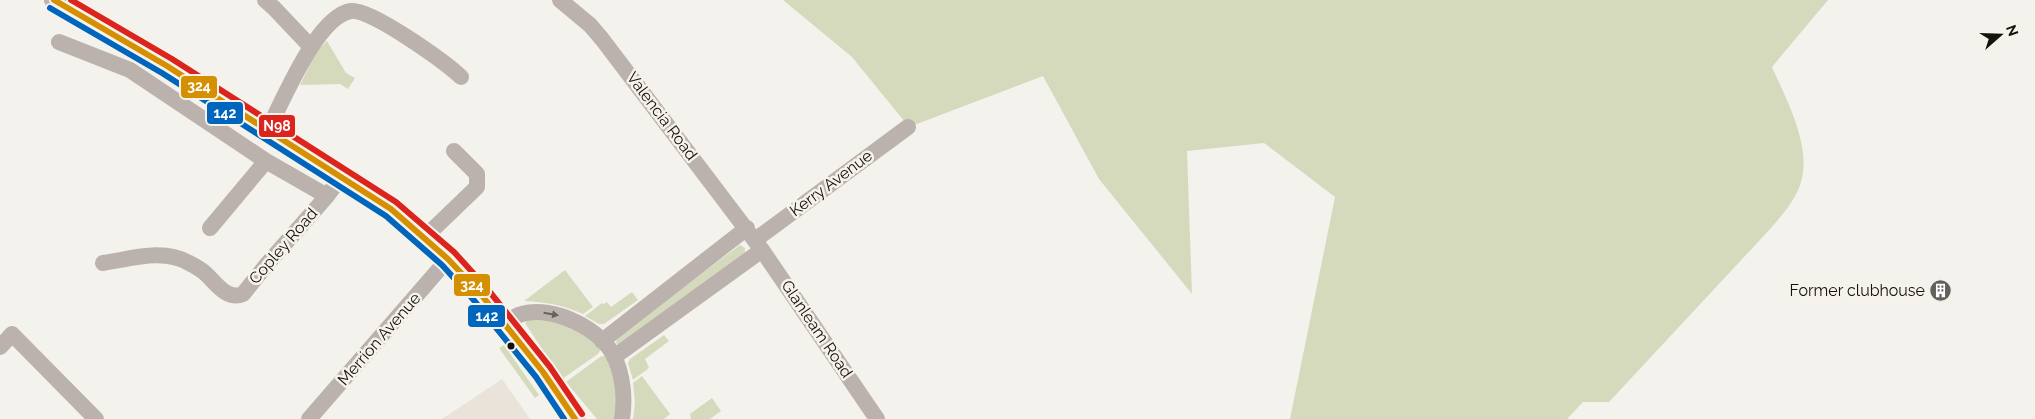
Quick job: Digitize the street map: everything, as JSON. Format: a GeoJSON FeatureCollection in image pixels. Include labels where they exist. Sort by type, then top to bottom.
{"type":"FeatureCollection","features":[{"type":"Feature","properties":{"kind":"main road"},"geometry":{"type":"LineString","coordinates":[[54,0],[167,66],[391,208],[448,259],[505,323],[543,372],[575,419]]}},
{"type":"Feature","properties":{"kind":"street"},"geometry":{"type":"LineString","coordinates":[[265,0],[310,46]]}},
{"type":"Feature","properties":{"kind":"street","name":"Valencia Road"},"geometry":{"type":"LineString","coordinates":[[560,0],[590,25],[602,39],[755,239]]}},
{"type":"Feature","properties":{"kind":"street"},"geometry":{"type":"LineString","coordinates":[[268,129],[310,46],[339,15],[351,10],[360,11],[406,36],[444,62],[461,77]]}},
{"type":"Feature","properties":{"kind":"street"},"geometry":{"type":"LineString","coordinates":[[59,42],[130,70],[266,161],[327,196],[342,176]]}},
{"type":"Feature","properties":{"kind":"street"},"geometry":{"type":"LineString","coordinates":[[154,86],[167,66]]}},
{"type":"Feature","properties":{"kind":"street","name":"Kerry Avenue"},"geometry":{"type":"LineString","coordinates":[[602,341],[755,239],[908,127]]}},
{"type":"Feature","properties":{"kind":"street"},"geometry":{"type":"LineString","coordinates":[[424,238],[477,187],[476,174],[454,151]]}},
{"type":"Feature","properties":{"kind":"street"},"geometry":{"type":"LineString","coordinates":[[210,228],[266,161]]}},
{"type":"Feature","properties":{"kind":"street","name":"Copley Road"},"geometry":{"type":"LineString","coordinates":[[103,263],[159,255],[173,257],[187,261],[204,272],[228,294],[238,296],[243,294],[327,196]]}},
{"type":"Feature","properties":{"kind":"street","name":"Kerry Avenue"},"geometry":{"type":"LineString","coordinates":[[614,357],[755,239]]}},
{"type":"Feature","properties":{"kind":"street","name":"Glanleam Road"},"geometry":{"type":"LineString","coordinates":[[755,239],[877,419]]}},
{"type":"Feature","properties":{"kind":"street","name":"Merrion Avenue"},"geometry":{"type":"LineString","coordinates":[[309,419],[448,259]]}},
{"type":"Feature","properties":{"kind":"street"},"geometry":{"type":"LineString","coordinates":[[505,323],[522,314],[540,312],[563,316],[577,323],[602,341],[614,357],[622,386],[622,419]]}},
{"type":"Feature","properties":{"kind":"street"},"geometry":{"type":"LineString","coordinates":[[0,347],[12,334],[96,419]]}},
{"type":"Feature","properties":{"kind":"shaded area"},"geometry":{"type":"Polygon","coordinates":[[[502,379],[530,419],[442,419],[502,379]]]}},
{"type":"Feature","properties":{"kind":"green space"},"geometry":{"type":"Polygon","coordinates":[[[783,0],[1828,0],[1772,67],[1796,123],[1803,153],[1801,182],[1796,194],[1772,227],[1609,402],[1583,402],[1567,419],[1290,419],[1335,197],[1264,143],[1187,151],[1192,294],[1099,179],[1043,76],[909,127],[852,57],[783,0]]]}},
{"type":"Feature","properties":{"kind":"green space"},"geometry":{"type":"Polygon","coordinates":[[[327,41],[346,73],[355,78],[348,89],[340,84],[300,85],[316,52],[327,41]]]}},
{"type":"Feature","properties":{"kind":"green space"},"geometry":{"type":"Polygon","coordinates":[[[740,245],[745,248],[745,253],[618,345],[616,343],[617,336],[740,245]]]}},
{"type":"Feature","properties":{"kind":"green space"},"geometry":{"type":"Polygon","coordinates":[[[565,270],[593,307],[583,314],[554,304],[524,301],[565,270]]]}},
{"type":"Feature","properties":{"kind":"green space"},"geometry":{"type":"Polygon","coordinates":[[[632,292],[638,300],[604,324],[599,324],[585,316],[602,303],[607,302],[611,307],[632,292]]]}},
{"type":"Feature","properties":{"kind":"green space"},"geometry":{"type":"Polygon","coordinates":[[[548,319],[577,330],[601,349],[598,354],[562,379],[525,323],[528,320],[548,319]]]}},
{"type":"Feature","properties":{"kind":"green space"},"geometry":{"type":"Polygon","coordinates":[[[664,335],[669,341],[645,359],[649,368],[633,380],[628,363],[630,359],[664,335]]]}},
{"type":"Feature","properties":{"kind":"green space"},"geometry":{"type":"Polygon","coordinates":[[[504,345],[539,395],[535,398],[499,348],[504,345]]]}},
{"type":"Feature","properties":{"kind":"green space"},"geometry":{"type":"Polygon","coordinates":[[[606,355],[614,375],[617,419],[597,419],[566,382],[600,357],[606,355]]]}},
{"type":"Feature","properties":{"kind":"green space"},"geometry":{"type":"Polygon","coordinates":[[[642,376],[670,414],[664,419],[633,419],[635,403],[633,383],[642,376]]]}},
{"type":"Feature","properties":{"kind":"green space"},"geometry":{"type":"Polygon","coordinates":[[[712,398],[721,411],[710,419],[691,419],[690,414],[712,398]]]}},
{"type":"Feature","properties":{"kind":"transit line","name":"324"},"geometry":{"type":"LineString","coordinates":[[54,0],[167,66],[391,209],[448,259],[479,292],[543,372],[575,419]]}},
{"type":"Feature","properties":{"kind":"transit line","name":"N98"},"geometry":{"type":"LineString","coordinates":[[71,0],[172,59],[396,202],[454,252],[485,286],[550,367],[582,414]]}},
{"type":"Feature","properties":{"kind":"transit line","name":"142"},"geometry":{"type":"LineString","coordinates":[[50,8],[162,73],[386,216],[442,265],[472,298],[536,377],[564,419]]}},
{"type":"Feature","properties":{"kind":"place","name":"Former clubhouse"},"geometry":{"type":"Point","coordinates":[1941,290]}}]}
